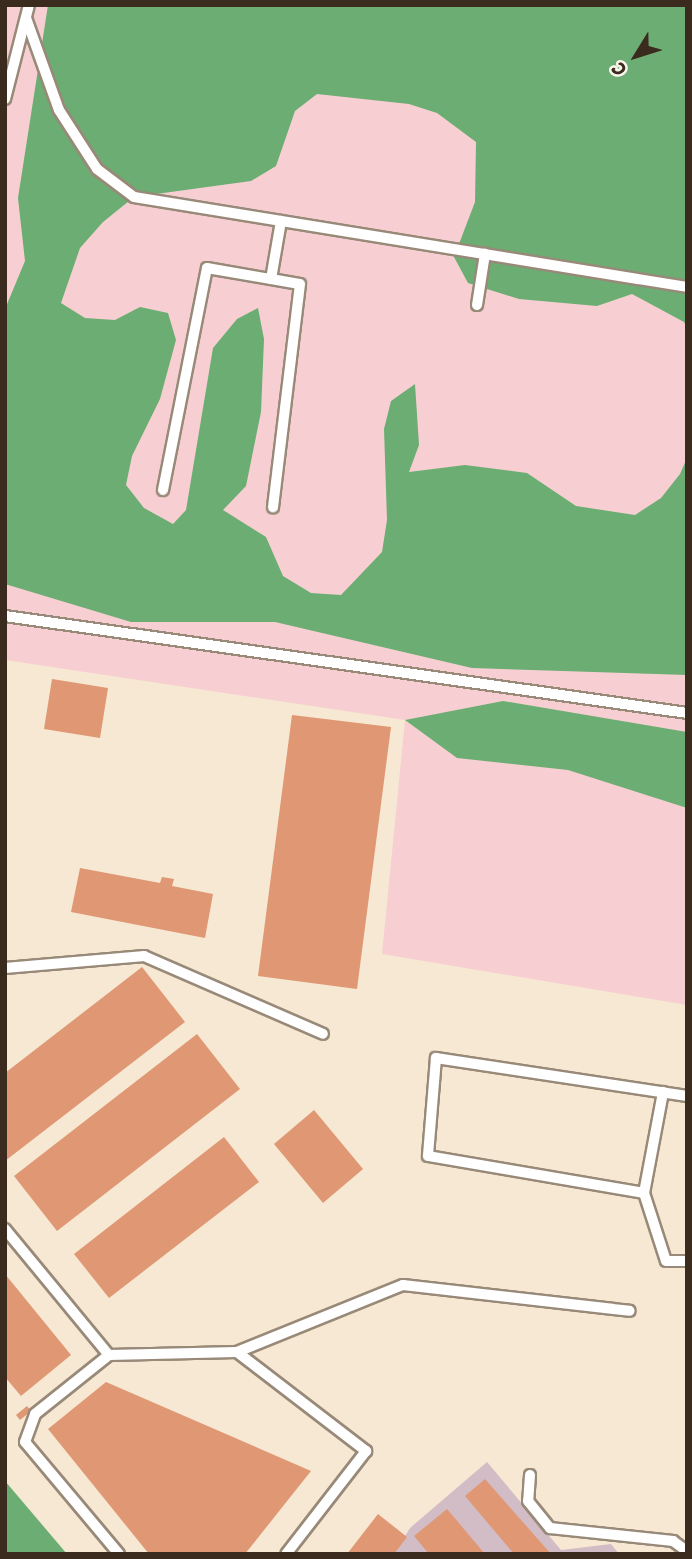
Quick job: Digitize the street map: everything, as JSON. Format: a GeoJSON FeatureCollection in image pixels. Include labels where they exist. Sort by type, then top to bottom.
{"type":"FeatureCollection","features":[{"type":"Feature","properties":{"kind":"lane"},"geometry":{"type":"LineString","coordinates":[[5,99],[29,5]]}},
{"type":"Feature","properties":{"kind":"lane"},"geometry":{"type":"LineString","coordinates":[[26,18],[59,110],[97,169],[134,197],[687,287]]}},
{"type":"Feature","properties":{"kind":"lane"},"geometry":{"type":"LineString","coordinates":[[271,279],[281,221]]}},
{"type":"Feature","properties":{"kind":"lane"},"geometry":{"type":"LineString","coordinates":[[477,305],[485,254]]}},
{"type":"Feature","properties":{"kind":"lane"},"geometry":{"type":"LineString","coordinates":[[163,490],[207,268],[300,284],[273,507]]}},
{"type":"Feature","properties":{"kind":"lane"},"geometry":{"type":"LineString","coordinates":[[5,616],[687,713]]}},
{"type":"Feature","properties":{"kind":"lane"},"geometry":{"type":"LineString","coordinates":[[5,968],[144,956],[323,1034]]}},
{"type":"Feature","properties":{"kind":"lane"},"geometry":{"type":"LineString","coordinates":[[644,1194],[428,1156],[436,1058],[687,1096]]}},
{"type":"Feature","properties":{"kind":"lane"},"geometry":{"type":"LineString","coordinates":[[663,1092],[644,1194],[666,1261],[687,1261]]}},
{"type":"Feature","properties":{"kind":"lane"},"geometry":{"type":"LineString","coordinates":[[5,1229],[109,1355]]}},
{"type":"Feature","properties":{"kind":"lane"},"geometry":{"type":"LineString","coordinates":[[119,1554],[25,1442],[35,1414],[109,1355],[237,1352],[403,1285],[630,1311]]}},
{"type":"Feature","properties":{"kind":"lane"},"geometry":{"type":"LineString","coordinates":[[237,1352],[366,1451],[286,1554]]}},
{"type":"Feature","properties":{"kind":"lane"},"geometry":{"type":"LineString","coordinates":[[530,1475],[528,1502],[550,1528],[673,1541],[687,1551]]}},
{"type":"Feature","properties":{"kind":"shaded area"},"geometry":{"type":"Polygon","coordinates":[[[5,5],[687,5],[687,1005],[382,954],[405,720],[5,660],[5,5]]]}},
{"type":"Feature","properties":{"kind":"shaded area"},"geometry":{"type":"Polygon","coordinates":[[[487,1462],[561,1550],[611,1544],[619,1554],[394,1554],[410,1528],[487,1462]]]}},
{"type":"Feature","properties":{"kind":"green space"},"geometry":{"type":"Polygon","coordinates":[[[48,5],[687,5],[687,328],[684,322],[632,294],[597,306],[519,299],[468,283],[454,257],[475,202],[476,142],[437,113],[409,104],[317,94],[295,111],[276,166],[251,181],[134,197],[103,222],[80,248],[61,303],[85,318],[115,320],[140,307],[168,313],[176,340],[160,399],[132,456],[126,485],[144,508],[173,524],[186,510],[213,348],[237,319],[258,308],[264,339],[261,412],[246,486],[223,510],[266,537],[283,576],[311,593],[341,595],[382,552],[387,520],[384,429],[391,401],[415,384],[419,445],[409,472],[465,465],[527,473],[576,506],[635,515],[661,498],[680,474],[687,458],[687,675],[472,668],[275,622],[131,622],[5,584],[5,309],[25,261],[18,198],[48,5]]]}},
{"type":"Feature","properties":{"kind":"green space"},"geometry":{"type":"Polygon","coordinates":[[[503,701],[687,732],[687,808],[568,770],[457,758],[405,720],[503,701]]]}},
{"type":"Feature","properties":{"kind":"green space"},"geometry":{"type":"Polygon","coordinates":[[[5,1481],[67,1554],[5,1554],[5,1481]]]}},
{"type":"Feature","properties":{"kind":"building"},"geometry":{"type":"Polygon","coordinates":[[[52,679],[108,688],[100,738],[44,729],[52,679]]]}},
{"type":"Feature","properties":{"kind":"building"},"geometry":{"type":"Polygon","coordinates":[[[292,715],[391,727],[357,989],[258,976],[292,715]]]}},
{"type":"Feature","properties":{"kind":"building"},"geometry":{"type":"Polygon","coordinates":[[[80,868],[160,883],[162,877],[174,879],[172,886],[213,894],[205,938],[71,912],[80,868]]]}},
{"type":"Feature","properties":{"kind":"building"},"geometry":{"type":"Polygon","coordinates":[[[142,967],[185,1022],[5,1161],[5,1073],[142,967]]]}},
{"type":"Feature","properties":{"kind":"building"},"geometry":{"type":"Polygon","coordinates":[[[197,1034],[240,1089],[57,1231],[14,1176],[197,1034]]]}},
{"type":"Feature","properties":{"kind":"building"},"geometry":{"type":"Polygon","coordinates":[[[314,1110],[363,1169],[323,1203],[274,1144],[314,1110]]]}},
{"type":"Feature","properties":{"kind":"building"},"geometry":{"type":"Polygon","coordinates":[[[224,1137],[259,1182],[109,1298],[74,1254],[224,1137]]]}},
{"type":"Feature","properties":{"kind":"building"},"geometry":{"type":"Polygon","coordinates":[[[5,1274],[71,1355],[21,1396],[5,1377],[5,1274]]]}},
{"type":"Feature","properties":{"kind":"building"},"geometry":{"type":"Polygon","coordinates":[[[106,1382],[311,1471],[245,1554],[149,1554],[48,1429],[106,1382]]]}},
{"type":"Feature","properties":{"kind":"building"},"geometry":{"type":"Polygon","coordinates":[[[27,1406],[31,1411],[20,1420],[16,1415],[27,1406]]]}},
{"type":"Feature","properties":{"kind":"building"},"geometry":{"type":"Polygon","coordinates":[[[485,1479],[551,1554],[514,1554],[465,1496],[485,1479]]]}},
{"type":"Feature","properties":{"kind":"building"},"geometry":{"type":"Polygon","coordinates":[[[447,1509],[485,1554],[429,1554],[414,1536],[447,1509]]]}},
{"type":"Feature","properties":{"kind":"building"},"geometry":{"type":"Polygon","coordinates":[[[378,1514],[407,1537],[394,1554],[347,1554],[378,1514]]]}}]}
